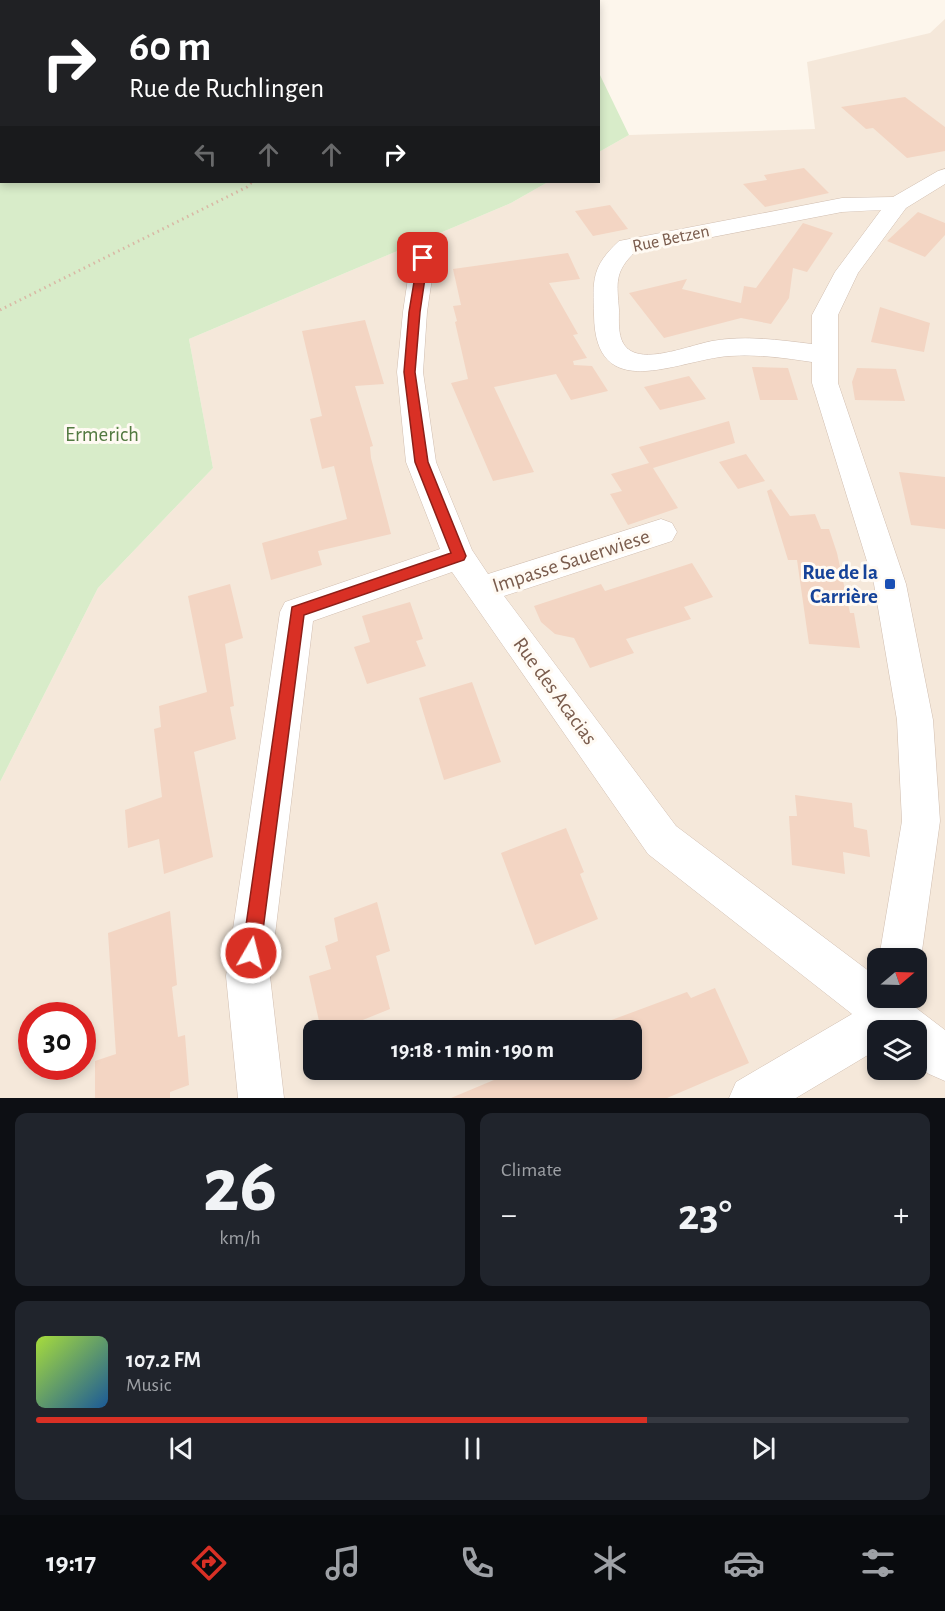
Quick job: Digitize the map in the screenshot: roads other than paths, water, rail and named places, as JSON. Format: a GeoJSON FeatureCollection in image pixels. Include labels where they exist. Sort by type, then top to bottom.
{"type":"FeatureCollection","features":[{"type":"Feature","properties":{"kind":"street"},"geometry":{"type":"LineString","coordinates":[[902,948],[921,821],[915,720],[890,584],[825,383],[825,315],[847,272],[898,203],[945,175]]}},
{"type":"Feature","properties":{"kind":"street","name":"Rue Betzen"},"geometry":{"type":"LineString","coordinates":[[825,354],[740,346],[657,362],[636,362],[621,357],[609,345],[604,279],[615,257],[627,246],[842,205],[898,203]]}},
{"type":"Feature","properties":{"kind":"street","name":"Rue des Acacias"},"geometry":{"type":"LineString","coordinates":[[423,258],[415,312],[410,372],[421,462],[459,556],[481,590],[662,840],[903,1020]]}},
{"type":"Feature","properties":{"kind":"street","name":"Impasse Sauerwiese"},"geometry":{"type":"LineString","coordinates":[[481,590],[661,532]]}},
{"type":"Feature","properties":{"kind":"street"},"geometry":{"type":"LineString","coordinates":[[261,1098],[248,976],[297,612],[459,556]]}},
{"type":"Feature","properties":{"kind":"street"},"geometry":{"type":"LineString","coordinates":[[752,1098],[867,1039]]}},
{"type":"Feature","properties":{"kind":"street","name":"Rue des Acacias"},"geometry":{"type":"LineString","coordinates":[[927,1042],[945,1058]]}},
{"type":"Feature","properties":{"kind":"place","name":"Rue de la Carrière"},"geometry":{"type":"Point","coordinates":[890,584]}},
{"type":"Feature","properties":{"kind":"park label","name":"Ermerich"},"geometry":{"type":"Point","coordinates":[102,434]}}]}
